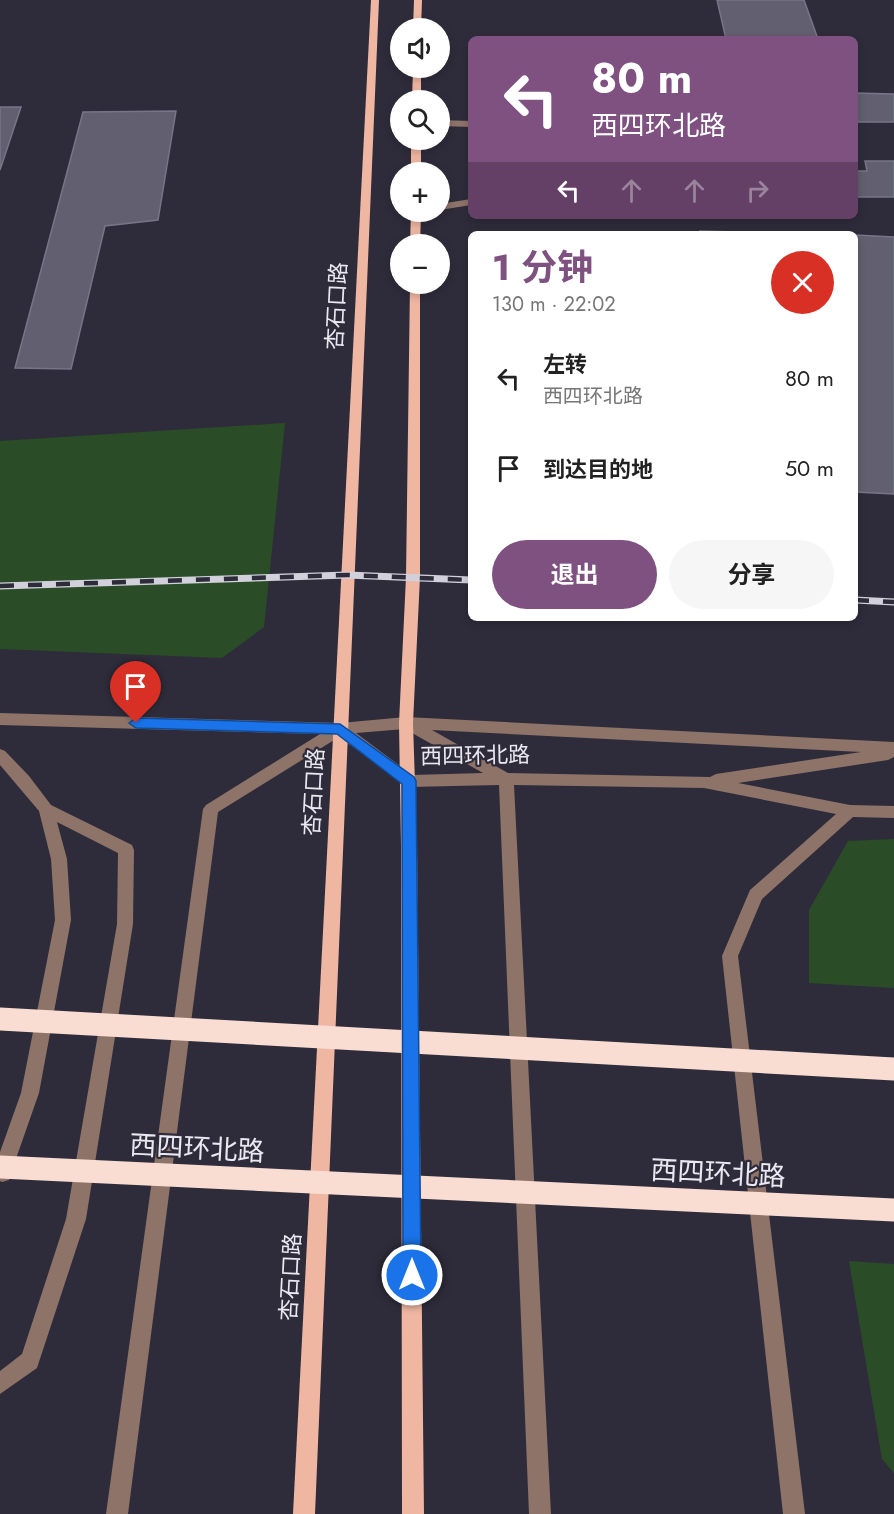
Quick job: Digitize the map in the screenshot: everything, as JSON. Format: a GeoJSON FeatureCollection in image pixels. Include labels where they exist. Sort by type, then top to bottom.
{"type":"FeatureCollection","features":[{"type":"Feature","properties":{"kind":"highway"},"geometry":{"type":"LineString","coordinates":[[0,1019],[894,1069]]}},
{"type":"Feature","properties":{"kind":"highway","name":"西四环北路"},"geometry":{"type":"LineString","coordinates":[[0,1167],[894,1210]]}},
{"type":"Feature","properties":{"kind":"main road","name":"杏石口路"},"geometry":{"type":"LineString","coordinates":[[304,1514],[375,0]]}},
{"type":"Feature","properties":{"kind":"main road"},"geometry":{"type":"LineString","coordinates":[[417,18],[418,0]]}},
{"type":"Feature","properties":{"kind":"main road"},"geometry":{"type":"LineString","coordinates":[[413,1514],[409,781],[406,723],[412,577],[415,294]]}},
{"type":"Feature","properties":{"kind":"street"},"geometry":{"type":"LineString","coordinates":[[450,123],[468,124]]}},
{"type":"Feature","properties":{"kind":"street"},"geometry":{"type":"LineString","coordinates":[[450,205],[468,202]]}},
{"type":"Feature","properties":{"kind":"street"},"geometry":{"type":"LineString","coordinates":[[0,719],[340,729]]}},
{"type":"Feature","properties":{"kind":"street"},"geometry":{"type":"LineString","coordinates":[[406,723],[506,779],[540,1514]]}},
{"type":"Feature","properties":{"kind":"street","name":"西四环北路"},"geometry":{"type":"LineString","coordinates":[[340,729],[406,723],[894,748]]}},
{"type":"Feature","properties":{"kind":"street"},"geometry":{"type":"LineString","coordinates":[[117,1514],[211,809],[340,729]]}},
{"type":"Feature","properties":{"kind":"street","name":"西四环北路"},"geometry":{"type":"LineString","coordinates":[[340,729],[409,781],[506,779],[704,782],[850,811],[894,812]]}},
{"type":"Feature","properties":{"kind":"street"},"geometry":{"type":"LineString","coordinates":[[704,782],[894,753]]}},
{"type":"Feature","properties":{"kind":"street"},"geometry":{"type":"LineString","coordinates":[[0,755],[24,780],[46,809],[59,859],[63,920],[30,1093],[0,1179]]}},
{"type":"Feature","properties":{"kind":"street"},"geometry":{"type":"LineString","coordinates":[[0,1384],[30,1361],[76,1219],[125,924],[126,850],[46,809]]}},
{"type":"Feature","properties":{"kind":"street"},"geometry":{"type":"LineString","coordinates":[[794,1514],[729,956],[756,896],[850,811]]}},
{"type":"Feature","properties":{"kind":"green space"},"geometry":{"type":"Polygon","coordinates":[[[285,423],[264,627],[222,658],[0,649],[0,441],[285,423]]]}},
{"type":"Feature","properties":{"kind":"green space"},"geometry":{"type":"Polygon","coordinates":[[[894,839],[894,988],[809,983],[809,910],[848,841],[894,839]]]}},
{"type":"Feature","properties":{"kind":"green space"},"geometry":{"type":"Polygon","coordinates":[[[849,1261],[894,1264],[894,1473],[882,1459],[849,1261]]]}},
{"type":"Feature","properties":{"kind":"building"},"geometry":{"type":"Polygon","coordinates":[[[717,0],[804,0],[817,36],[725,36],[717,0]]]}},
{"type":"Feature","properties":{"kind":"building"},"geometry":{"type":"Polygon","coordinates":[[[858,93],[894,94],[894,122],[858,122],[858,93]]]}},
{"type":"Feature","properties":{"kind":"building"},"geometry":{"type":"Polygon","coordinates":[[[0,107],[21,107],[0,170],[0,107]]]}},
{"type":"Feature","properties":{"kind":"building"},"geometry":{"type":"Polygon","coordinates":[[[176,111],[158,220],[105,226],[71,369],[15,368],[83,112],[176,111]]]}},
{"type":"Feature","properties":{"kind":"building"},"geometry":{"type":"Polygon","coordinates":[[[865,161],[894,161],[894,197],[858,197],[858,171],[867,171],[865,161]]]}},
{"type":"Feature","properties":{"kind":"building"},"geometry":{"type":"Polygon","coordinates":[[[858,235],[894,237],[894,494],[858,492],[858,235]]]}},
{"type":"Feature","properties":{"kind":"railway"},"geometry":{"type":"LineString","coordinates":[[0,586],[347,575],[468,580]]}},
{"type":"Feature","properties":{"kind":"railway"},"geometry":{"type":"LineString","coordinates":[[858,600],[894,602]]}},
{"type":"Feature","properties":{"kind":"route"},"geometry":{"type":"LineString","coordinates":[[136,723],[340,729],[409,781],[412,1275]]}}]}
